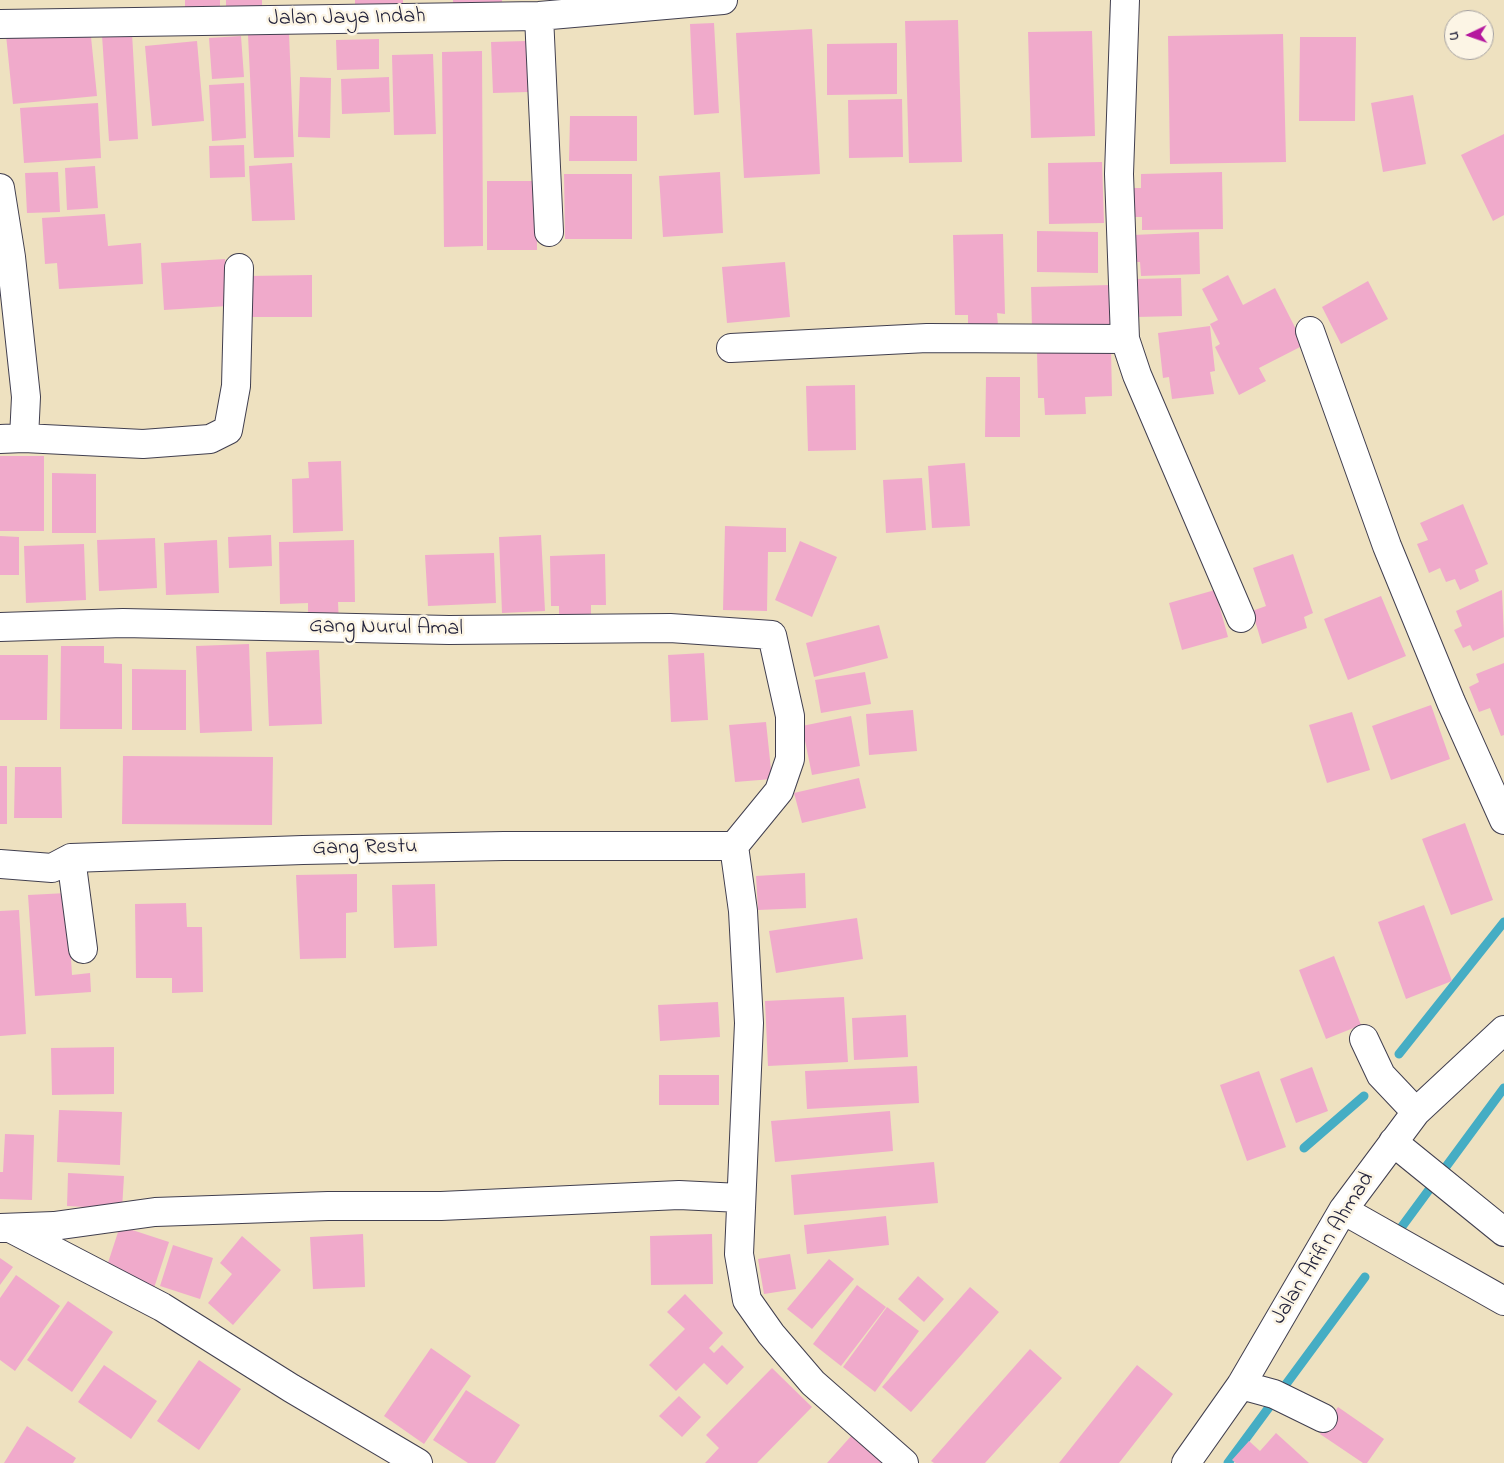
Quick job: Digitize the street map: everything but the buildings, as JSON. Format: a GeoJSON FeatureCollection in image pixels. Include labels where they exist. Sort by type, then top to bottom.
{"type":"FeatureCollection","features":[{"type":"Feature","properties":{"kind":"street","name":"Jalan Jaya Indah"},"geometry":{"type":"LineString","coordinates":[[0,24],[277,10],[539,16],[723,0]]}},
{"type":"Feature","properties":{"kind":"street"},"geometry":{"type":"LineString","coordinates":[[1125,0],[1119,174],[1125,339],[1136,375],[1241,618]]}},
{"type":"Feature","properties":{"kind":"street"},"geometry":{"type":"LineString","coordinates":[[539,16],[549,232]]}},
{"type":"Feature","properties":{"kind":"street"},"geometry":{"type":"LineString","coordinates":[[0,188],[6,257],[26,397],[12,439],[143,444],[210,439],[228,430],[236,386],[239,268]]}},
{"type":"Feature","properties":{"kind":"street"},"geometry":{"type":"LineString","coordinates":[[1310,331],[1387,546],[1451,702],[1504,820]]}},
{"type":"Feature","properties":{"kind":"street"},"geometry":{"type":"LineString","coordinates":[[731,348],[927,338],[1125,339]]}},
{"type":"Feature","properties":{"kind":"street","name":"Gang Nurul Amal"},"geometry":{"type":"LineString","coordinates":[[0,627],[123,623],[449,630],[670,628],[772,635],[790,716],[790,759],[779,791],[734,846]]}},
{"type":"Feature","properties":{"kind":"street","name":"Gang Restu"},"geometry":{"type":"LineString","coordinates":[[0,864],[52,868],[71,858],[504,846],[734,846]]}},
{"type":"Feature","properties":{"kind":"street"},"geometry":{"type":"LineString","coordinates":[[734,846],[743,910],[748,1023],[738,1254],[748,1300],[771,1334],[813,1383],[904,1463]]}},
{"type":"Feature","properties":{"kind":"street"},"geometry":{"type":"LineString","coordinates":[[71,858],[82,949]]}},
{"type":"Feature","properties":{"kind":"street","name":"Jalan Arifin Ahmad"},"geometry":{"type":"LineString","coordinates":[[1186,1463],[1241,1384],[1343,1210],[1416,1112],[1504,1030]]}},
{"type":"Feature","properties":{"kind":"street"},"geometry":{"type":"LineString","coordinates":[[1364,1039],[1381,1075],[1416,1112]]}},
{"type":"Feature","properties":{"kind":"street"},"geometry":{"type":"LineString","coordinates":[[1393,1142],[1424,1165],[1504,1232]]}},
{"type":"Feature","properties":{"kind":"street"},"geometry":{"type":"LineString","coordinates":[[6,1228],[54,1226],[155,1212],[328,1206],[441,1206],[678,1195],[740,1198]]}},
{"type":"Feature","properties":{"kind":"street"},"geometry":{"type":"LineString","coordinates":[[1343,1210],[1504,1301]]}},
{"type":"Feature","properties":{"kind":"street"},"geometry":{"type":"LineString","coordinates":[[6,1228],[162,1307],[291,1388],[418,1463]]}},
{"type":"Feature","properties":{"kind":"street"},"geometry":{"type":"LineString","coordinates":[[1241,1384],[1284,1398],[1323,1418]]}},
{"type":"Feature","properties":{"kind":"waterway"},"geometry":{"type":"LineString","coordinates":[[1399,1054],[1504,922]]}},
{"type":"Feature","properties":{"kind":"waterway"},"geometry":{"type":"LineString","coordinates":[[1395,1236],[1504,1088]]}},
{"type":"Feature","properties":{"kind":"waterway"},"geometry":{"type":"LineString","coordinates":[[1304,1148],[1364,1096]]}},
{"type":"Feature","properties":{"kind":"waterway"},"geometry":{"type":"LineString","coordinates":[[1228,1463],[1365,1277]]}}]}
